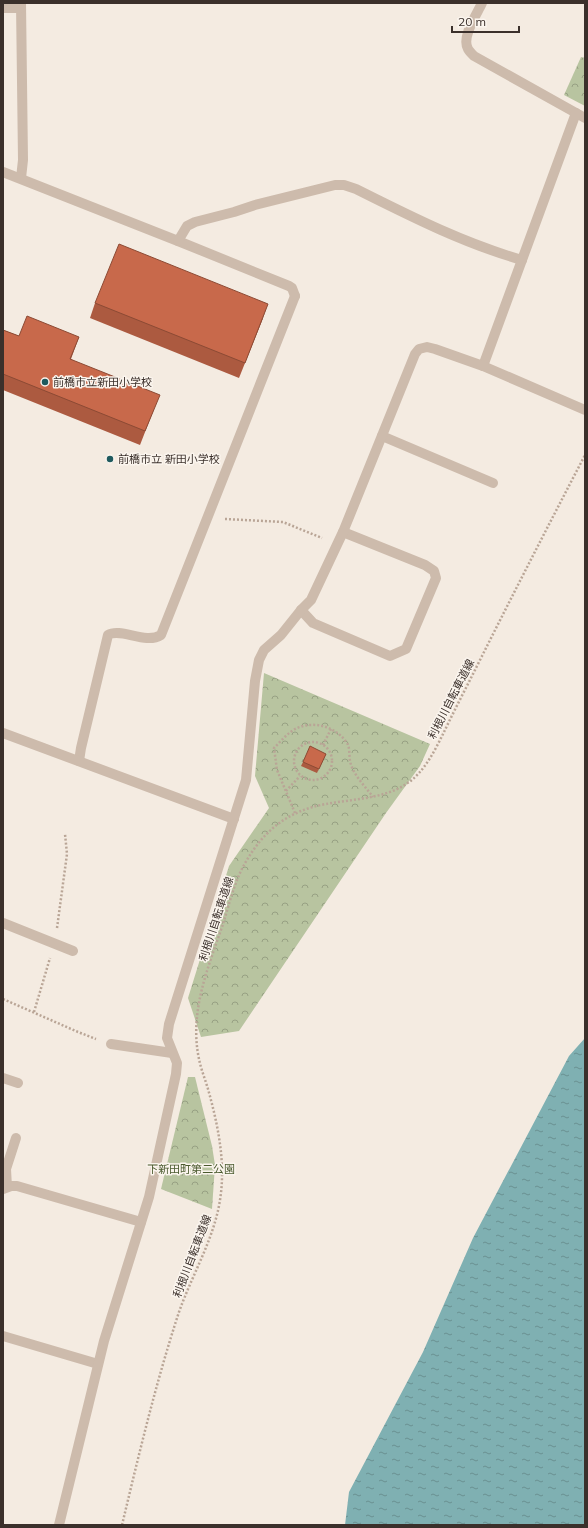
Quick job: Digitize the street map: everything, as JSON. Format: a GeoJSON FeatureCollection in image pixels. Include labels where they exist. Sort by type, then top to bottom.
{"type":"FeatureCollection","features":[{"type":"Feature","properties":{"kind":"street"},"geometry":{"type":"LineString","coordinates":[[482,3],[467,34],[466,42],[468,49],[474,56],[581,116],[522,260],[483,366]]}},
{"type":"Feature","properties":{"kind":"street"},"geometry":{"type":"LineString","coordinates":[[3,8],[21,6],[23,160],[21,178]]}},
{"type":"Feature","properties":{"kind":"street"},"geometry":{"type":"LineString","coordinates":[[3,172],[289,286],[292,288],[295,296],[294,303],[161,634],[152,639],[115,633],[108,635],[79,761]]}},
{"type":"Feature","properties":{"kind":"street"},"geometry":{"type":"LineString","coordinates":[[178,241],[187,226],[195,222],[335,185],[344,185],[356,189],[430,226],[491,251],[522,260]]}},
{"type":"Feature","properties":{"kind":"street"},"geometry":{"type":"LineString","coordinates":[[60,1525],[104,1341],[149,1197],[176,1074],[177,1063],[167,1038],[168,1024],[246,780],[255,681],[258,664],[264,650],[282,635],[300,610],[311,600],[343,532],[415,354],[419,349],[427,347],[435,349],[483,366],[585,410]]}},
{"type":"Feature","properties":{"kind":"street"},"geometry":{"type":"LineString","coordinates":[[382,436],[493,483]]}},
{"type":"Feature","properties":{"kind":"street"},"geometry":{"type":"LineString","coordinates":[[300,610],[313,624],[390,656],[406,649],[436,578],[434,571],[426,565],[343,532]]}},
{"type":"Feature","properties":{"kind":"street"},"geometry":{"type":"LineString","coordinates":[[3,733],[234,819]]}},
{"type":"Feature","properties":{"kind":"street"},"geometry":{"type":"LineString","coordinates":[[3,923],[73,951]]}},
{"type":"Feature","properties":{"kind":"street"},"geometry":{"type":"LineString","coordinates":[[111,1044],[172,1053]]}},
{"type":"Feature","properties":{"kind":"street"},"geometry":{"type":"LineString","coordinates":[[3,1078],[18,1083]]}},
{"type":"Feature","properties":{"kind":"street"},"geometry":{"type":"LineString","coordinates":[[16,1138],[6,1169],[5,1188],[17,1186],[141,1222]]}},
{"type":"Feature","properties":{"kind":"street"},"geometry":{"type":"LineString","coordinates":[[3,1336],[98,1364]]}},
{"type":"Feature","properties":{"kind":"path","name":"利根川自転車道線"},"geometry":{"type":"LineString","coordinates":[[122,1525],[141,1447],[171,1338],[189,1286],[215,1223],[222,1187],[222,1152],[209,1091],[198,1058],[197,1030],[199,1001],[231,898],[242,868],[259,842],[276,824],[295,814],[324,804],[373,797],[406,785],[421,771],[431,756],[533,554],[585,455]]}},
{"type":"Feature","properties":{"kind":"path"},"geometry":{"type":"LineString","coordinates":[[208,518],[283,522],[337,544]]}},
{"type":"Feature","properties":{"kind":"path"},"geometry":{"type":"LineString","coordinates":[[295,814],[277,770],[274,748],[288,734],[301,726],[320,724],[337,731],[348,744],[350,761],[356,775],[373,797]]}},
{"type":"Feature","properties":{"kind":"path"},"geometry":{"type":"LineString","coordinates":[[323,745],[331,729]]}},
{"type":"Feature","properties":{"kind":"path"},"geometry":{"type":"LineString","coordinates":[[311,742],[318,742],[328,749],[333,761],[329,773],[318,780],[306,779],[300,776],[294,765],[296,752],[300,747],[311,742]]}},
{"type":"Feature","properties":{"kind":"path"},"geometry":{"type":"LineString","coordinates":[[286,791],[300,776]]}},
{"type":"Feature","properties":{"kind":"path"},"geometry":{"type":"LineString","coordinates":[[34,1012],[55,944],[67,854],[65,834]]}},
{"type":"Feature","properties":{"kind":"path"},"geometry":{"type":"LineString","coordinates":[[3,999],[78,1032],[111,1044]]}},
{"type":"Feature","properties":{"kind":"green space"},"geometry":{"type":"Polygon","coordinates":[[[581,57],[585,58],[585,106],[564,95],[581,57]]]}},
{"type":"Feature","properties":{"kind":"green space"},"geometry":{"type":"Polygon","coordinates":[[[264,673],[430,744],[420,766],[386,813],[239,1031],[201,1037],[188,998],[229,866],[269,808],[255,776],[264,673]]]}},
{"type":"Feature","properties":{"kind":"green space","name":"下新田町第二公園"},"geometry":{"type":"Polygon","coordinates":[[[188,1077],[195,1077],[212,1146],[215,1165],[212,1209],[161,1189],[188,1077]]]}},
{"type":"Feature","properties":{"kind":"water"},"geometry":{"type":"Polygon","coordinates":[[[585,1038],[585,1525],[345,1525],[349,1492],[423,1352],[473,1238],[569,1056],[585,1038]]]}},
{"type":"Feature","properties":{"kind":"building"},"geometry":{"type":"Polygon","coordinates":[[[119,244],[268,304],[245,363],[95,303],[119,244]]]}},
{"type":"Feature","properties":{"kind":"building","name":"前橋市立新田小学校"},"geometry":{"type":"Polygon","coordinates":[[[27,316],[79,337],[70,359],[160,395],[145,431],[3,374],[3,330],[19,336],[27,316]]]}},
{"type":"Feature","properties":{"kind":"building"},"geometry":{"type":"Polygon","coordinates":[[[310,746],[326,754],[319,769],[303,762],[310,746]]]}},
{"type":"Feature","properties":{"kind":"place","name":"前橋市立新田小学校"},"geometry":{"type":"Point","coordinates":[45,382]}},
{"type":"Feature","properties":{"kind":"place","name":"前橋市立 新田小学校"},"geometry":{"type":"Point","coordinates":[110,459]}}]}
